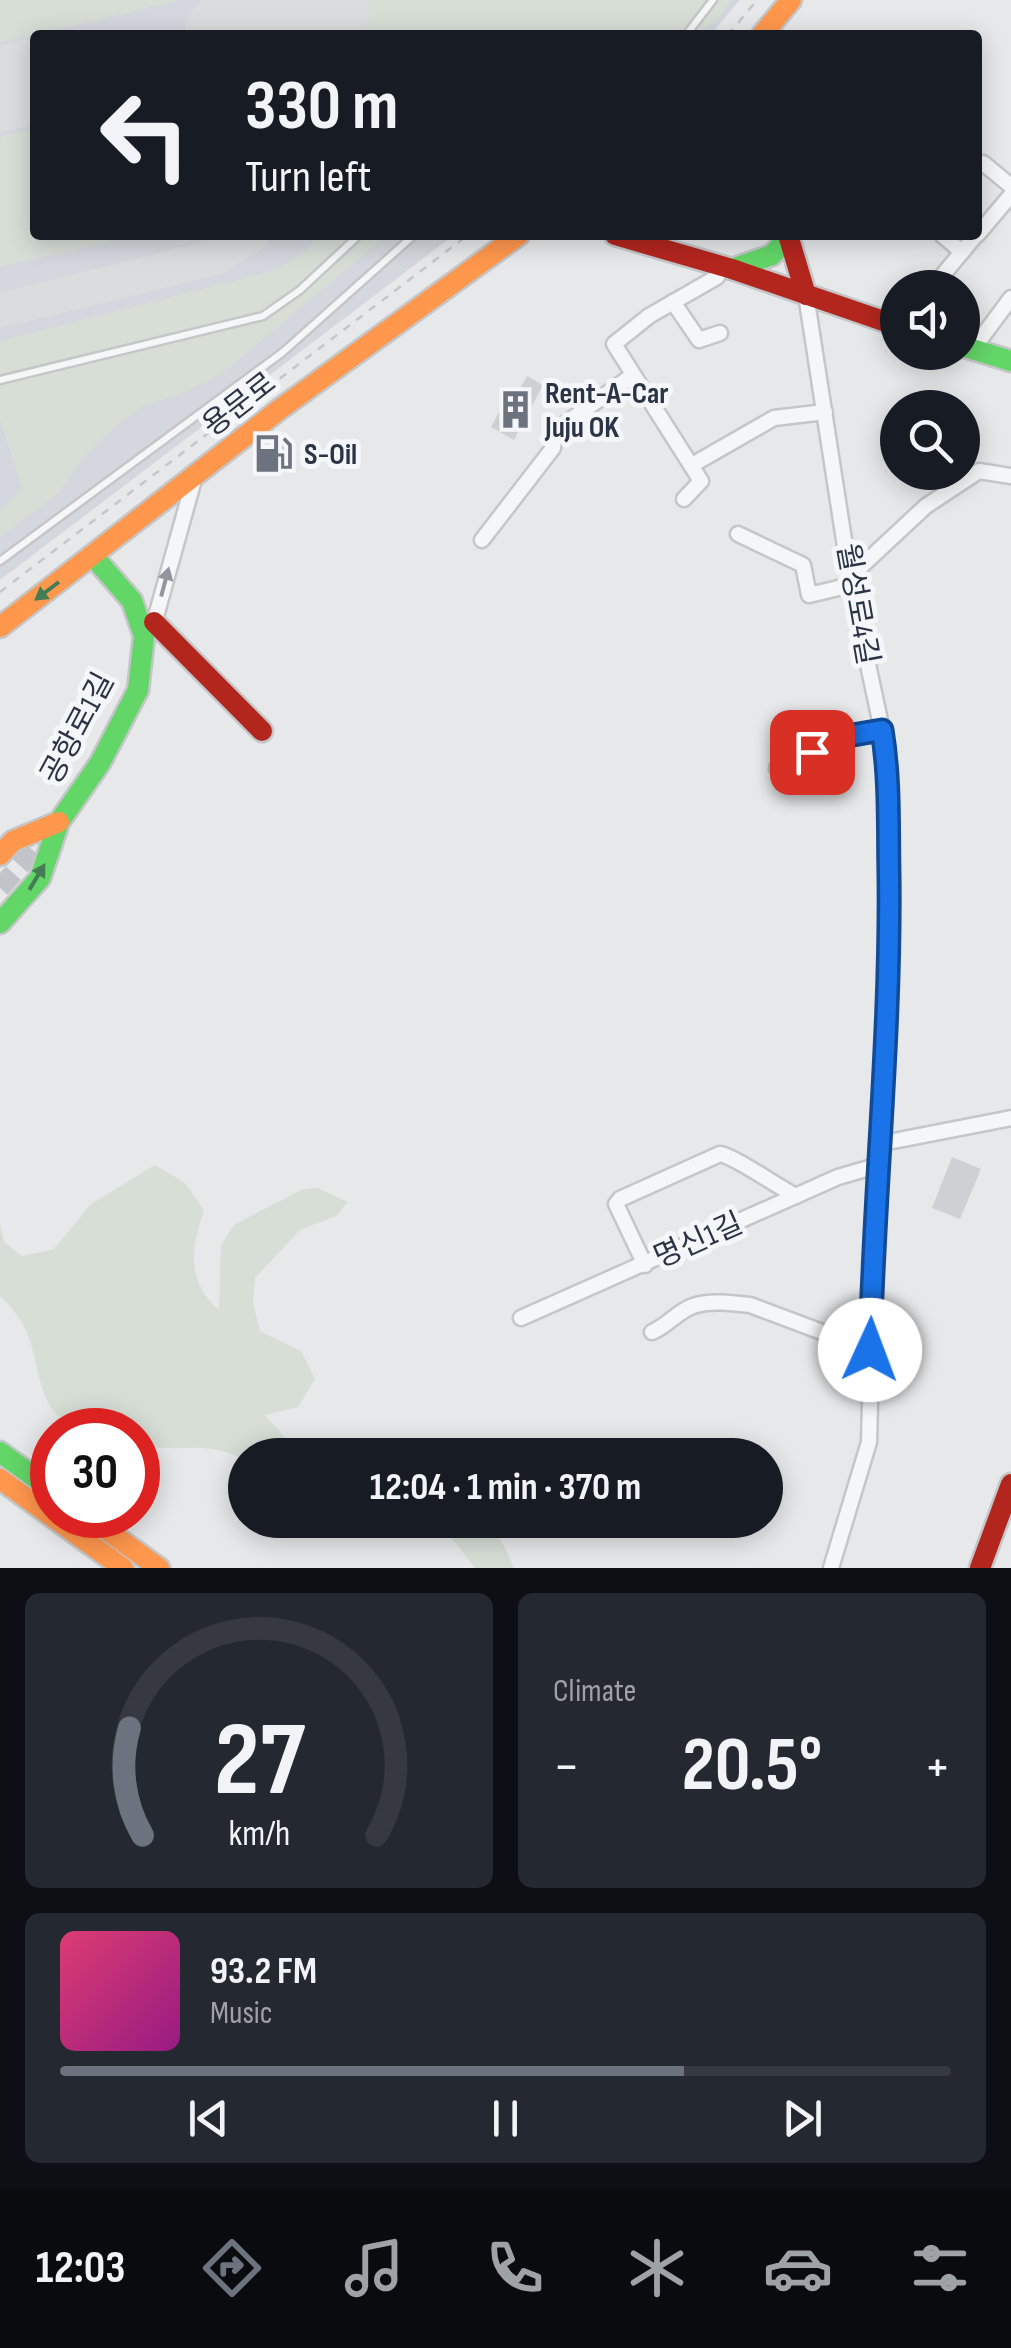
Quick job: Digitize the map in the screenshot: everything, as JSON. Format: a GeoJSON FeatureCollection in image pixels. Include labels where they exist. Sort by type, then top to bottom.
{"type":"FeatureCollection","features":[{"type":"Feature","properties":{"kind":"street"},"geometry":{"type":"LineString","coordinates":[[766,30],[793,0]]}},
{"type":"Feature","properties":{"kind":"street"},"geometry":{"type":"LineString","coordinates":[[784,30],[793,0]]}},
{"type":"Feature","properties":{"kind":"street"},"geometry":{"type":"LineString","coordinates":[[983,163],[1011,186]]}},
{"type":"Feature","properties":{"kind":"street"},"geometry":{"type":"LineString","coordinates":[[982,228],[1011,195]]}},
{"type":"Feature","properties":{"kind":"street","name":"용문로"},"geometry":{"type":"LineString","coordinates":[[0,627],[280,408],[512,240]]}},
{"type":"Feature","properties":{"kind":"street"},"geometry":{"type":"LineString","coordinates":[[632,240],[726,267],[880,320]]}},
{"type":"Feature","properties":{"kind":"street"},"geometry":{"type":"LineString","coordinates":[[684,499],[701,481],[614,344],[634,326],[717,277],[726,267],[772,256],[784,248],[787,240]]}},
{"type":"Feature","properties":{"kind":"street"},"geometry":{"type":"LineString","coordinates":[[789,240],[806,295]]}},
{"type":"Feature","properties":{"kind":"street"},"geometry":{"type":"LineString","coordinates":[[948,240],[962,252]]}},
{"type":"Feature","properties":{"kind":"street"},"geometry":{"type":"LineString","coordinates":[[947,270],[972,240]]}},
{"type":"Feature","properties":{"kind":"street","name":"월성로4길"},"geometry":{"type":"LineString","coordinates":[[806,295],[852,580],[882,730],[888,788],[890,952],[876,1166],[869,1442],[832,1568]]}},
{"type":"Feature","properties":{"kind":"street"},"geometry":{"type":"LineString","coordinates":[[980,334],[1011,298]]}},
{"type":"Feature","properties":{"kind":"street"},"geometry":{"type":"LineString","coordinates":[[673,302],[700,340],[720,334]]}},
{"type":"Feature","properties":{"kind":"street"},"geometry":{"type":"LineString","coordinates":[[980,352],[1011,361]]}},
{"type":"Feature","properties":{"kind":"street"},"geometry":{"type":"LineString","coordinates":[[482,540],[553,448],[555,432],[633,375]]}},
{"type":"Feature","properties":{"kind":"street"},"geometry":{"type":"LineString","coordinates":[[692,465],[774,418],[824,412]]}},
{"type":"Feature","properties":{"kind":"street"},"geometry":{"type":"LineString","coordinates":[[738,534],[803,565],[810,595],[852,580],[926,506],[979,471],[1011,476]]}},
{"type":"Feature","properties":{"kind":"street"},"geometry":{"type":"LineString","coordinates":[[139,676],[195,476]]}},
{"type":"Feature","properties":{"kind":"street","name":"공항로1길"},"geometry":{"type":"LineString","coordinates":[[58,822],[100,763],[138,690],[144,636],[132,601],[93,556]]}},
{"type":"Feature","properties":{"kind":"street"},"geometry":{"type":"LineString","coordinates":[[154,622],[262,731]]}},
{"type":"Feature","properties":{"kind":"street"},"geometry":{"type":"LineString","coordinates":[[777,768],[847,736],[882,730]]}},
{"type":"Feature","properties":{"kind":"street"},"geometry":{"type":"LineString","coordinates":[[0,855],[13,841],[58,822]]}},
{"type":"Feature","properties":{"kind":"street"},"geometry":{"type":"LineString","coordinates":[[0,923],[40,878],[58,822]]}},
{"type":"Feature","properties":{"kind":"street"},"geometry":{"type":"LineString","coordinates":[[878,1144],[1011,1118]]}},
{"type":"Feature","properties":{"kind":"street"},"geometry":{"type":"LineString","coordinates":[[645,1265],[616,1204],[620,1199],[720,1154],[729,1154],[756,1175],[796,1196]]}},
{"type":"Feature","properties":{"kind":"street","name":"명신1길"},"geometry":{"type":"LineString","coordinates":[[521,1318],[838,1177],[876,1166]]}},
{"type":"Feature","properties":{"kind":"street"},"geometry":{"type":"LineString","coordinates":[[652,1332],[668,1326],[692,1306],[732,1303],[750,1305],[870,1350]]}},
{"type":"Feature","properties":{"kind":"street"},"geometry":{"type":"LineString","coordinates":[[0,1452],[30,1474]]}},
{"type":"Feature","properties":{"kind":"street"},"geometry":{"type":"LineString","coordinates":[[0,1479],[123,1568]]}},
{"type":"Feature","properties":{"kind":"street"},"geometry":{"type":"LineString","coordinates":[[980,1568],[1011,1484]]}},
{"type":"Feature","properties":{"kind":"street"},"geometry":{"type":"LineString","coordinates":[[118,1538],[159,1568]]}},
{"type":"Feature","properties":{"kind":"lane"},"geometry":{"type":"LineString","coordinates":[[690,30],[712,0]]}},
{"type":"Feature","properties":{"kind":"lane"},"geometry":{"type":"LineString","coordinates":[[0,380],[263,316],[300,290],[354,240]]}},
{"type":"Feature","properties":{"kind":"lane"},"geometry":{"type":"LineString","coordinates":[[0,560],[283,352],[408,240]]}},
{"type":"Feature","properties":{"kind":"path"},"geometry":{"type":"LineString","coordinates":[[732,30],[757,0]]}},
{"type":"Feature","properties":{"kind":"path"},"geometry":{"type":"LineString","coordinates":[[0,592],[461,240]]}},
{"type":"Feature","properties":{"kind":"shaded area"},"geometry":{"type":"Polygon","coordinates":[[[0,0],[740,0],[714,30],[30,30],[30,240],[447,240],[0,580],[0,0]]]}},
{"type":"Feature","properties":{"kind":"shaded area"},"geometry":{"type":"Polygon","coordinates":[[[0,0],[181,0],[55,30],[30,30],[30,36],[0,43],[0,0]]]}},
{"type":"Feature","properties":{"kind":"shaded area"},"geometry":{"type":"Polygon","coordinates":[[[343,0],[731,0],[717,20],[704,30],[352,30],[343,0]]]}},
{"type":"Feature","properties":{"kind":"shaded area"},"geometry":{"type":"Polygon","coordinates":[[[30,130],[30,240],[116,240],[0,267],[0,137],[30,130]]]}},
{"type":"Feature","properties":{"kind":"shaded area"},"geometry":{"type":"Polygon","coordinates":[[[315,240],[381,240],[219,376],[176,396],[144,405],[115,427],[83,458],[58,494],[0,536],[0,510],[22,488],[0,420],[0,341],[276,270],[306,251],[315,240]]]}},
{"type":"Feature","properties":{"kind":"shaded area"},"geometry":{"type":"Polygon","coordinates":[[[155,1165],[185,1183],[204,1210],[194,1251],[196,1276],[219,1310],[221,1245],[234,1225],[303,1189],[318,1188],[348,1202],[336,1216],[300,1230],[255,1278],[253,1302],[260,1331],[301,1351],[315,1379],[298,1407],[265,1415],[286,1438],[228,1438],[228,1453],[160,1448],[160,1408],[52,1408],[44,1394],[25,1328],[0,1296],[0,1223],[4,1242],[22,1256],[54,1249],[91,1204],[155,1165]]]}},
{"type":"Feature","properties":{"kind":"shaded area"},"geometry":{"type":"Polygon","coordinates":[[[452,1538],[498,1538],[514,1568],[475,1568],[452,1538]]]}},
{"type":"Feature","properties":{"kind":"building","name":"Rent-A-Car Juju OK"},"geometry":{"type":"Polygon","coordinates":[[[527,376],[543,385],[514,440],[491,427],[512,388],[518,392],[527,376]]]}},
{"type":"Feature","properties":{"kind":"building","name":"S-Oil"},"geometry":{"type":"Polygon","coordinates":[[[286,437],[294,447],[262,471],[255,460],[286,437]]]}},
{"type":"Feature","properties":{"kind":"building"},"geometry":{"type":"Polygon","coordinates":[[[952,1157],[981,1169],[960,1219],[932,1208],[952,1157]]]}},
{"type":"Feature","properties":{"kind":"taxiway"},"geometry":{"type":"LineString","coordinates":[[0,310],[213,258],[244,240]]}},
{"type":"Feature","properties":{"kind":"runway"},"geometry":{"type":"LineString","coordinates":[[248,30],[328,11]]}},
{"type":"Feature","properties":{"kind":"runway"},"geometry":{"type":"LineString","coordinates":[[0,89],[30,82]]}},
{"type":"Feature","properties":{"kind":"tunnel"},"geometry":{"type":"LineString","coordinates":[[0,888],[59,822]]}},
{"type":"Feature","properties":{"kind":"traffic: fast"},"geometry":{"type":"LineString","coordinates":[[732,269],[772,255],[786,240]]}},
{"type":"Feature","properties":{"kind":"traffic: fast"},"geometry":{"type":"LineString","coordinates":[[980,352],[1011,361]]}},
{"type":"Feature","properties":{"kind":"traffic: fast"},"geometry":{"type":"LineString","coordinates":[[0,923],[40,878],[59,822],[100,763],[138,690],[144,636],[132,601],[93,556]]}},
{"type":"Feature","properties":{"kind":"traffic: fast"},"geometry":{"type":"LineString","coordinates":[[0,1452],[30,1474]]}},
{"type":"Feature","properties":{"kind":"traffic: slow"},"geometry":{"type":"LineString","coordinates":[[766,30],[791,0]]}},
{"type":"Feature","properties":{"kind":"traffic: slow"},"geometry":{"type":"LineString","coordinates":[[0,627],[280,409],[512,240]]}},
{"type":"Feature","properties":{"kind":"traffic: slow"},"geometry":{"type":"LineString","coordinates":[[0,855],[13,841],[59,822]]}},
{"type":"Feature","properties":{"kind":"traffic: slow"},"geometry":{"type":"LineString","coordinates":[[0,1479],[123,1568]]}},
{"type":"Feature","properties":{"kind":"traffic: slow"},"geometry":{"type":"LineString","coordinates":[[118,1538],[159,1568]]}},
{"type":"Feature","properties":{"kind":"traffic: jam"},"geometry":{"type":"LineString","coordinates":[[632,240],[880,320]]}},
{"type":"Feature","properties":{"kind":"traffic: jam"},"geometry":{"type":"LineString","coordinates":[[790,240],[806,295]]}},
{"type":"Feature","properties":{"kind":"traffic: jam"},"geometry":{"type":"LineString","coordinates":[[154,622],[262,731]]}},
{"type":"Feature","properties":{"kind":"traffic: jam"},"geometry":{"type":"LineString","coordinates":[[980,1568],[1011,1484]]}},
{"type":"Feature","properties":{"kind":"place","name":"Rent-A-Car Juju OK"},"geometry":{"type":"Point","coordinates":[515,410]}},
{"type":"Feature","properties":{"kind":"place","name":"S-Oil"},"geometry":{"type":"Point","coordinates":[274,454]}},
{"type":"Feature","properties":{"kind":"route"},"geometry":{"type":"LineString","coordinates":[[812,752],[847,736],[882,730],[888,788],[890,952],[876,1166],[870,1350]]}}]}
